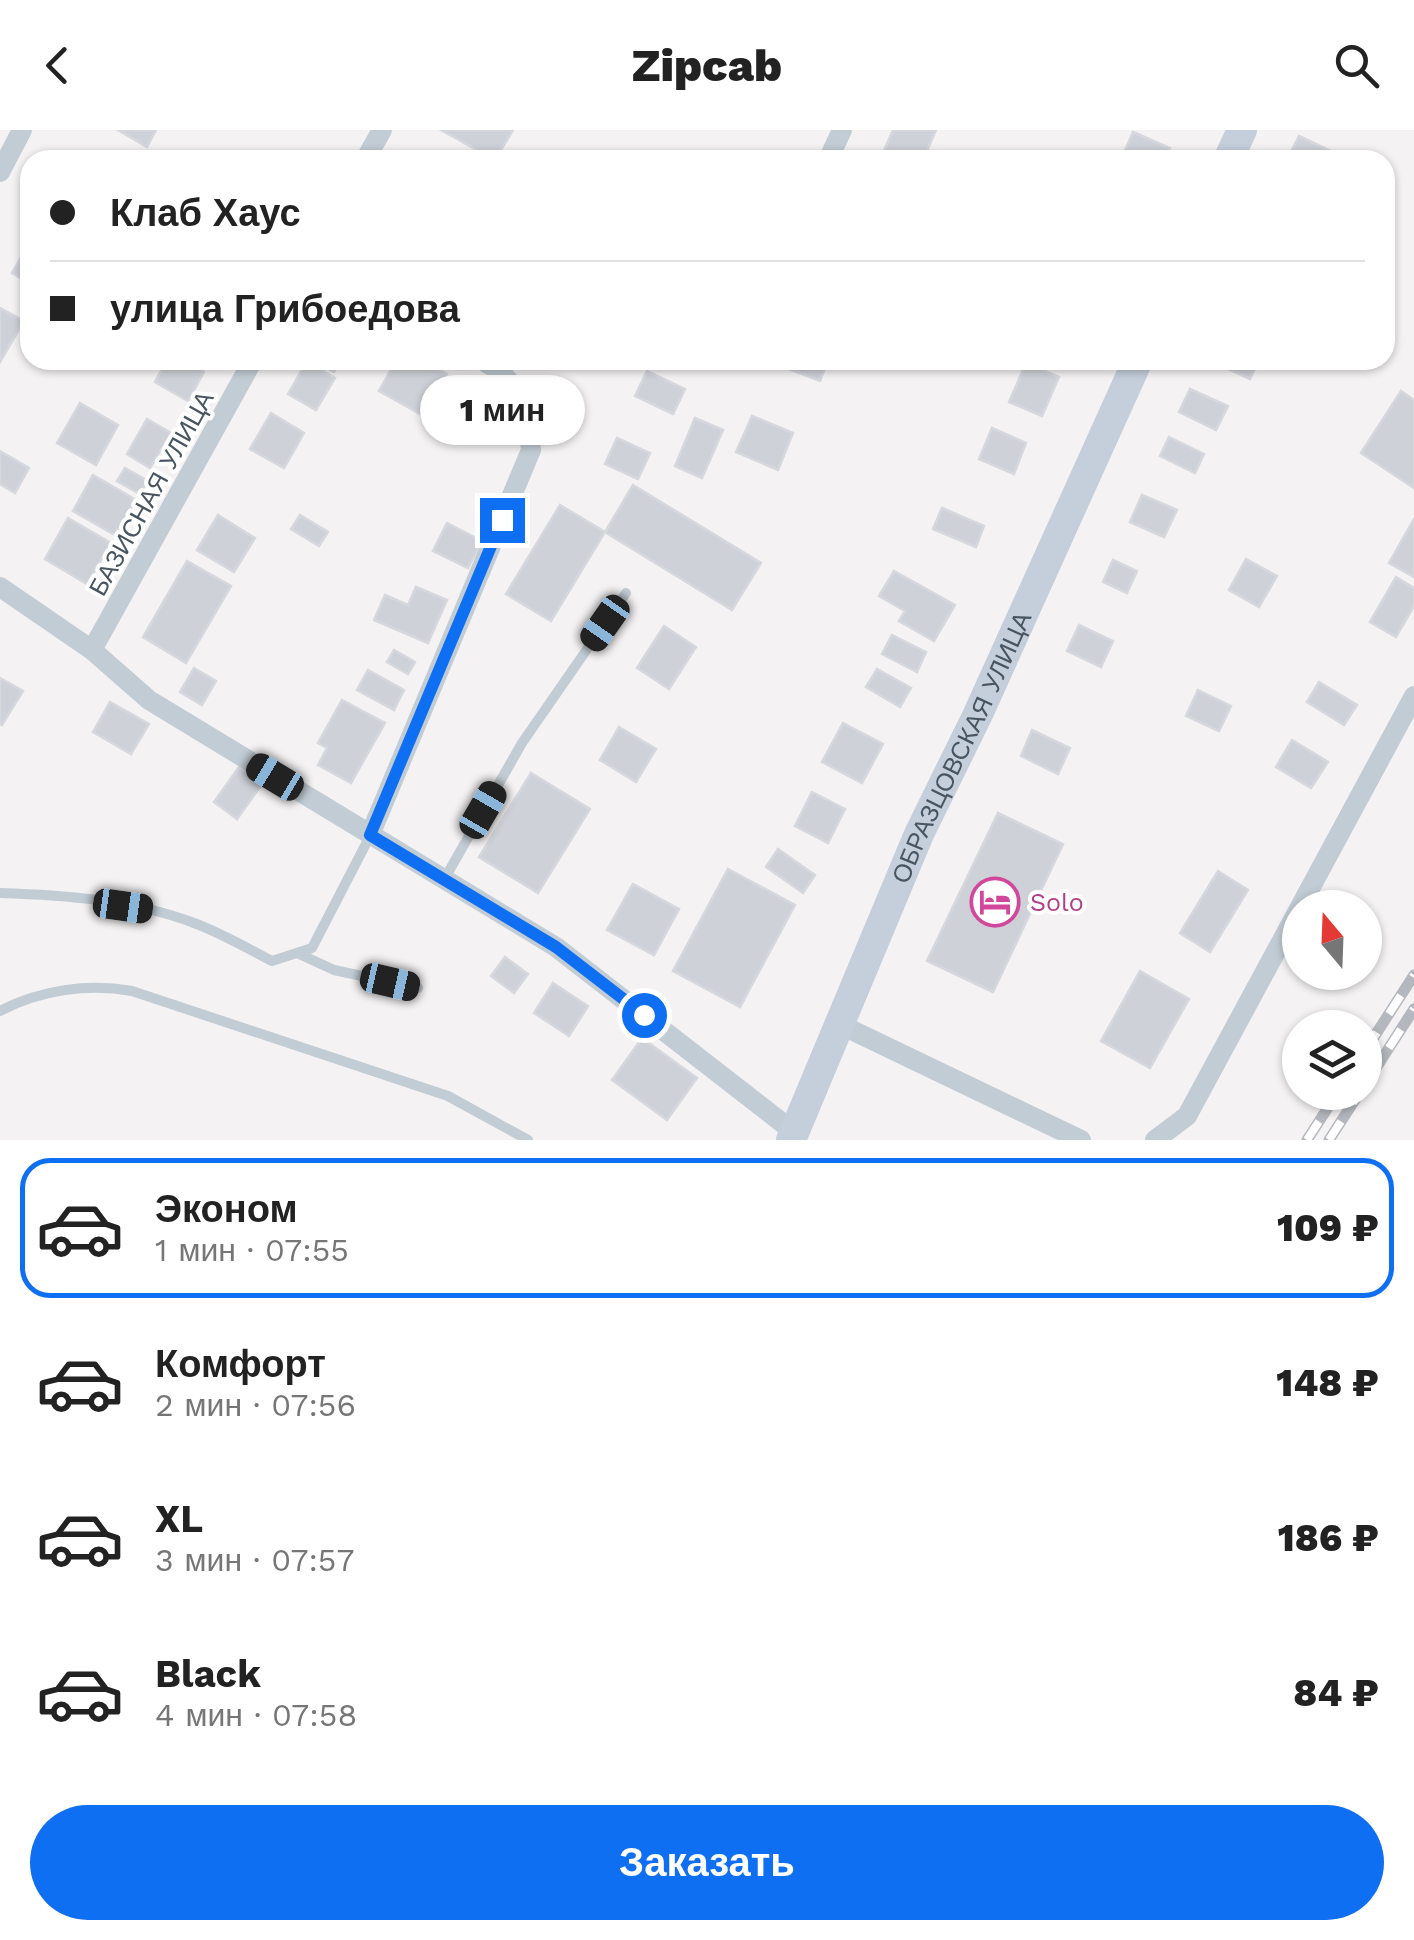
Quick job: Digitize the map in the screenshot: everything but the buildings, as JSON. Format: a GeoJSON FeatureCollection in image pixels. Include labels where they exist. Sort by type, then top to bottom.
{"type":"FeatureCollection","features":[{"type":"Feature","properties":{"kind":"main road","name":"ОБРАЗЦОВСКАЯ УЛИЦА"},"geometry":{"type":"LineString","coordinates":[[792,1136],[919,834],[978,714],[1133,370]]}},
{"type":"Feature","properties":{"kind":"street"},"geometry":{"type":"LineString","coordinates":[[0,172],[22,130]]}},
{"type":"Feature","properties":{"kind":"street","name":"БАЗИСНАЯ УЛИЦА"},"geometry":{"type":"LineString","coordinates":[[92,650],[247,370]]}},
{"type":"Feature","properties":{"kind":"street"},"geometry":{"type":"LineString","coordinates":[[370,835],[531,450],[528,416],[514,383],[499,370]]}},
{"type":"Feature","properties":{"kind":"street"},"geometry":{"type":"LineString","coordinates":[[0,588],[92,650],[148,700],[556,947],[792,1136]]}},
{"type":"Feature","properties":{"kind":"street"},"geometry":{"type":"LineString","coordinates":[[1155,1140],[1188,1116],[1414,696]]}},
{"type":"Feature","properties":{"kind":"street"},"geometry":{"type":"LineString","coordinates":[[840,1024],[1081,1140]]}},
{"type":"Feature","properties":{"kind":"lane"},"geometry":{"type":"LineString","coordinates":[[444,878],[522,742],[626,593]]}},
{"type":"Feature","properties":{"kind":"lane"},"geometry":{"type":"LineString","coordinates":[[0,894],[44,894],[150,910],[195,923],[272,961],[312,948],[370,835]]}},
{"type":"Feature","properties":{"kind":"lane"},"geometry":{"type":"LineString","coordinates":[[296,953],[334,970],[418,988]]}},
{"type":"Feature","properties":{"kind":"lane"},"geometry":{"type":"LineString","coordinates":[[0,1011],[42,995],[72,989],[101,986],[132,992],[448,1096],[528,1140]]}},
{"type":"Feature","properties":{"kind":"railway"},"geometry":{"type":"LineString","coordinates":[[1382,1025],[1414,975]]}},
{"type":"Feature","properties":{"kind":"railway"},"geometry":{"type":"LineString","coordinates":[[1382,1059],[1414,1009]]}},
{"type":"Feature","properties":{"kind":"railway"},"geometry":{"type":"LineString","coordinates":[[1307,1140],[1326,1110]]}},
{"type":"Feature","properties":{"kind":"railway"},"geometry":{"type":"LineString","coordinates":[[1329,1140],[1348,1110]]}},
{"type":"Feature","properties":{"kind":"place","name":"Solo"},"geometry":{"type":"Point","coordinates":[995,902]}},
{"type":"Feature","properties":{"kind":"route"},"geometry":{"type":"LineString","coordinates":[[502,520],[370,835],[556,947],[644,1015]]}}]}
